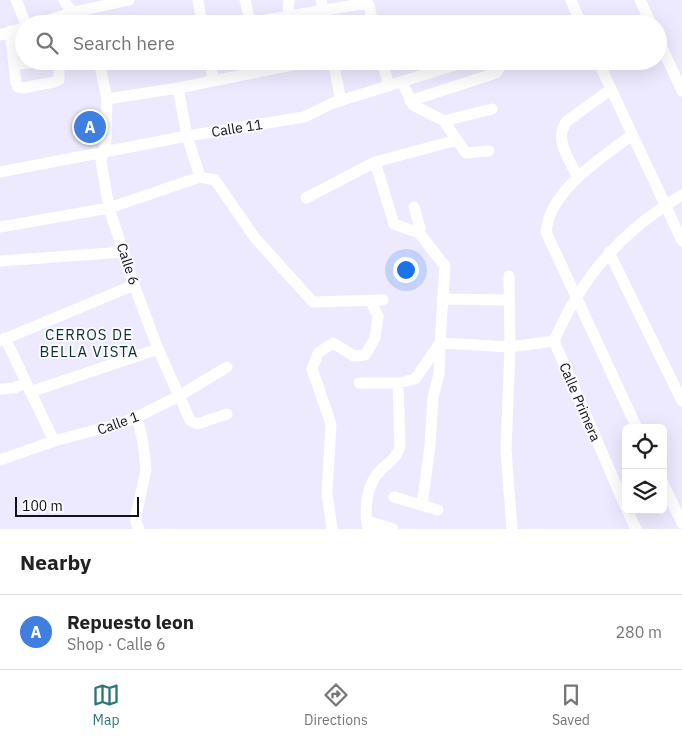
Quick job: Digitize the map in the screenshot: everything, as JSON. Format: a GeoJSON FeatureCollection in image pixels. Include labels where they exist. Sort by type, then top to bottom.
{"type":"FeatureCollection","features":[{"type":"Feature","properties":{"kind":"street"},"geometry":{"type":"LineString","coordinates":[[16,0],[22,15]]}},
{"type":"Feature","properties":{"kind":"street"},"geometry":{"type":"LineString","coordinates":[[64,0],[77,15]]}},
{"type":"Feature","properties":{"kind":"street"},"geometry":{"type":"LineString","coordinates":[[66,15],[129,0]]}},
{"type":"Feature","properties":{"kind":"street"},"geometry":{"type":"LineString","coordinates":[[198,0],[200,15]]}},
{"type":"Feature","properties":{"kind":"street"},"geometry":{"type":"LineString","coordinates":[[245,0],[246,15]]}},
{"type":"Feature","properties":{"kind":"street"},"geometry":{"type":"LineString","coordinates":[[288,15],[289,0]]}},
{"type":"Feature","properties":{"kind":"street"},"geometry":{"type":"LineString","coordinates":[[571,0],[578,15]]}},
{"type":"Feature","properties":{"kind":"street"},"geometry":{"type":"LineString","coordinates":[[640,0],[647,15]]}},
{"type":"Feature","properties":{"kind":"street"},"geometry":{"type":"LineString","coordinates":[[291,15],[322,6],[368,4],[371,15]]}},
{"type":"Feature","properties":{"kind":"street"},"geometry":{"type":"LineString","coordinates":[[5,33],[18,86],[23,88],[54,82],[59,80],[59,70]]}},
{"type":"Feature","properties":{"kind":"street"},"geometry":{"type":"LineString","coordinates":[[667,58],[682,90]]}},
{"type":"Feature","properties":{"kind":"street","name":"Calle 6"},"geometry":{"type":"LineString","coordinates":[[101,70],[107,98],[106,141],[100,161],[109,208],[134,285],[158,349],[190,420],[197,424],[226,414]]}},
{"type":"Feature","properties":{"kind":"street"},"geometry":{"type":"LineString","coordinates":[[211,70],[213,81]]}},
{"type":"Feature","properties":{"kind":"street"},"geometry":{"type":"LineString","coordinates":[[107,98],[178,88],[267,70]]}},
{"type":"Feature","properties":{"kind":"street"},"geometry":{"type":"LineString","coordinates":[[335,70],[341,101]]}},
{"type":"Feature","properties":{"kind":"street"},"geometry":{"type":"LineString","coordinates":[[385,70],[389,86]]}},
{"type":"Feature","properties":{"kind":"street","name":"Calle 11"},"geometry":{"type":"LineString","coordinates":[[0,172],[187,136],[304,117],[333,103],[440,70]]}},
{"type":"Feature","properties":{"kind":"street"},"geometry":{"type":"LineString","coordinates":[[410,101],[487,70]]}},
{"type":"Feature","properties":{"kind":"street"},"geometry":{"type":"LineString","coordinates":[[602,70],[682,241]]}},
{"type":"Feature","properties":{"kind":"street"},"geometry":{"type":"LineString","coordinates":[[402,82],[413,105],[421,111],[444,121],[466,153],[489,151]]}},
{"type":"Feature","properties":{"kind":"street"},"geometry":{"type":"LineString","coordinates":[[178,88],[187,136],[200,177]]}},
{"type":"Feature","properties":{"kind":"street"},"geometry":{"type":"LineString","coordinates":[[577,176],[561,142],[563,126],[567,120],[610,90]]}},
{"type":"Feature","properties":{"kind":"street"},"geometry":{"type":"LineString","coordinates":[[444,121],[492,109]]}},
{"type":"Feature","properties":{"kind":"street"},"geometry":{"type":"LineString","coordinates":[[632,135],[577,176],[548,216],[546,232],[635,424]]}},
{"type":"Feature","properties":{"kind":"street"},"geometry":{"type":"LineString","coordinates":[[306,198],[375,162],[457,140]]}},
{"type":"Feature","properties":{"kind":"street"},"geometry":{"type":"LineString","coordinates":[[375,162],[394,224],[418,233],[445,266],[439,374],[433,397],[430,446],[422,505]]}},
{"type":"Feature","properties":{"kind":"street"},"geometry":{"type":"LineString","coordinates":[[0,227],[109,208],[200,177],[215,180],[255,238],[314,302],[377,301],[378,316],[375,338],[365,355],[354,356],[333,343],[318,353],[312,369],[331,424],[327,493],[332,529]]}},
{"type":"Feature","properties":{"kind":"street"},"geometry":{"type":"LineString","coordinates":[[440,343],[510,346],[554,341],[564,317],[609,252],[635,227],[682,195]]}},
{"type":"Feature","properties":{"kind":"street"},"geometry":{"type":"LineString","coordinates":[[414,207],[420,228],[418,233]]}},
{"type":"Feature","properties":{"kind":"street"},"geometry":{"type":"LineString","coordinates":[[0,261],[124,252]]}},
{"type":"Feature","properties":{"kind":"street"},"geometry":{"type":"LineString","coordinates":[[609,252],[682,401]]}},
{"type":"Feature","properties":{"kind":"street"},"geometry":{"type":"LineString","coordinates":[[509,276],[510,346],[506,450],[512,529]]}},
{"type":"Feature","properties":{"kind":"street"},"geometry":{"type":"LineString","coordinates":[[54,441],[2,340],[134,285]]}},
{"type":"Feature","properties":{"kind":"street"},"geometry":{"type":"LineString","coordinates":[[442,299],[509,300]]}},
{"type":"Feature","properties":{"kind":"street","name":"Calle Primera"},"geometry":{"type":"LineString","coordinates":[[554,341],[622,500]]}},
{"type":"Feature","properties":{"kind":"street"},"geometry":{"type":"LineString","coordinates":[[359,383],[398,383],[415,378],[440,343]]}},
{"type":"Feature","properties":{"kind":"street"},"geometry":{"type":"LineString","coordinates":[[0,389],[28,388],[158,349]]}},
{"type":"Feature","properties":{"kind":"street","name":"Calle 1"},"geometry":{"type":"LineString","coordinates":[[0,460],[54,441],[89,433],[137,417],[179,396],[227,367]]}},
{"type":"Feature","properties":{"kind":"street"},"geometry":{"type":"LineString","coordinates":[[393,529],[368,525],[370,484],[377,474],[398,454],[400,446],[398,383]]}},
{"type":"Feature","properties":{"kind":"street"},"geometry":{"type":"LineString","coordinates":[[137,417],[143,442],[146,470],[136,515],[139,529]]}},
{"type":"Feature","properties":{"kind":"street"},"geometry":{"type":"LineString","coordinates":[[667,491],[681,519]]}},
{"type":"Feature","properties":{"kind":"street"},"geometry":{"type":"LineString","coordinates":[[394,497],[438,510]]}},
{"type":"Feature","properties":{"kind":"street","name":"Calle Primera"},"geometry":{"type":"LineString","coordinates":[[628,514],[636,529]]}},
{"type":"Feature","properties":{"kind":"place","name":"Repuesto leon"},"geometry":{"type":"Point","coordinates":[90,127]}},
{"type":"Feature","properties":{"kind":"district","name":"CERROS DE BELLA VISTA"},"geometry":{"type":"Point","coordinates":[89,344]}}]}
